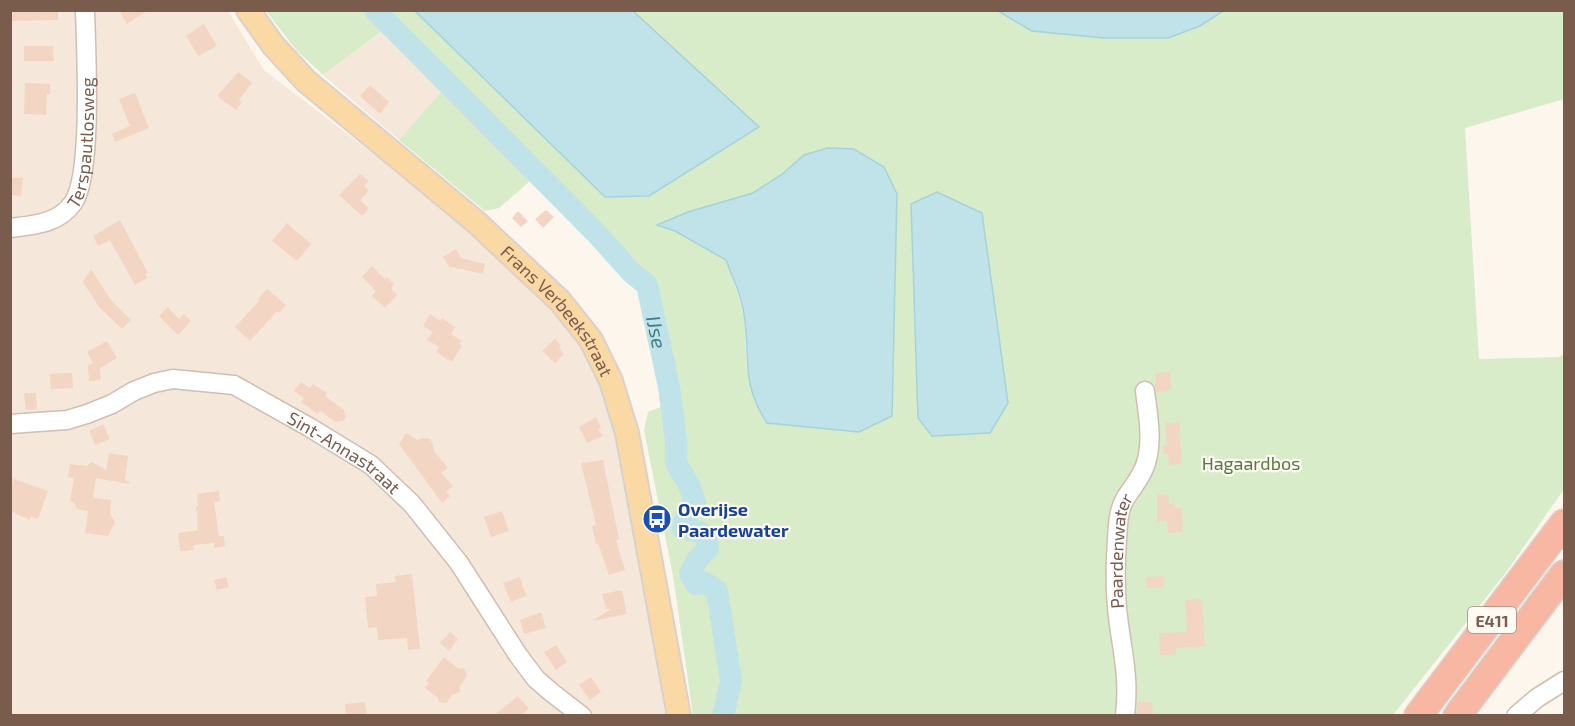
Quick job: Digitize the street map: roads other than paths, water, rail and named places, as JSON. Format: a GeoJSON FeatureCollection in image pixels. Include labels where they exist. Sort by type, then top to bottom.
{"type":"FeatureCollection","features":[{"type":"Feature","properties":{"kind":"highway","name":"E411"},"geometry":{"type":"LineString","coordinates":[[1418,716],[1564,523]]}},
{"type":"Feature","properties":{"kind":"highway","name":"E411"},"geometry":{"type":"LineString","coordinates":[[1457,716],[1564,574]]}},
{"type":"Feature","properties":{"kind":"main road","name":"Frans Verbeekstraat"},"geometry":{"type":"LineString","coordinates":[[249,10],[273,45],[306,81],[476,222],[560,301],[591,340],[611,381],[627,433],[679,716]]}},
{"type":"Feature","properties":{"kind":"street","name":"Terspautlosweg"},"geometry":{"type":"LineString","coordinates":[[10,228],[52,221],[73,203],[81,189],[87,73],[85,10]]}},
{"type":"Feature","properties":{"kind":"street","name":"Sint-Annastraat"},"geometry":{"type":"LineString","coordinates":[[10,423],[67,420],[112,404],[154,383],[173,379],[234,385],[371,465],[412,504],[459,563],[536,679],[582,716]]}},
{"type":"Feature","properties":{"kind":"street","name":"Paardenwater"},"geometry":{"type":"LineString","coordinates":[[1125,716],[1128,694],[1119,624],[1116,575],[1117,538],[1120,511],[1140,476],[1148,453],[1149,428],[1145,391]]}},
{"type":"Feature","properties":{"kind":"street"},"geometry":{"type":"LineString","coordinates":[[1516,716],[1537,698],[1564,681]]}},
{"type":"Feature","properties":{"kind":"water"},"geometry":{"type":"Polygon","coordinates":[[[415,11],[633,11],[759,127],[649,196],[605,197],[415,11]]]}},
{"type":"Feature","properties":{"kind":"water"},"geometry":{"type":"Polygon","coordinates":[[[998,11],[1223,11],[1200,26],[1168,38],[1104,38],[1032,31],[998,11]]]}},
{"type":"Feature","properties":{"kind":"water"},"geometry":{"type":"Polygon","coordinates":[[[828,148],[854,149],[884,167],[897,194],[892,416],[859,432],[767,423],[753,395],[748,370],[743,307],[726,260],[675,231],[657,225],[688,212],[753,193],[781,175],[804,155],[828,148]]]}},
{"type":"Feature","properties":{"kind":"water"},"geometry":{"type":"Polygon","coordinates":[[[937,192],[982,213],[1008,403],[990,433],[932,436],[918,418],[911,204],[937,192]]]}},
{"type":"Feature","properties":{"kind":"waterway","name":"IJse"},"geometry":{"type":"LineString","coordinates":[[375,10],[596,233],[632,273],[647,285],[669,387],[676,441],[676,463],[689,485],[695,502],[687,511],[683,528],[700,532],[707,538],[708,548],[697,560],[690,574],[696,584],[705,583],[717,591],[731,681],[723,716]]}},
{"type":"Feature","properties":{"kind":"place","name":"Overijse Paardewater"},"geometry":{"type":"Point","coordinates":[657,519]}},
{"type":"Feature","properties":{"kind":"park label","name":"Hagaardbos"},"geometry":{"type":"Point","coordinates":[1251,463]}}]}
